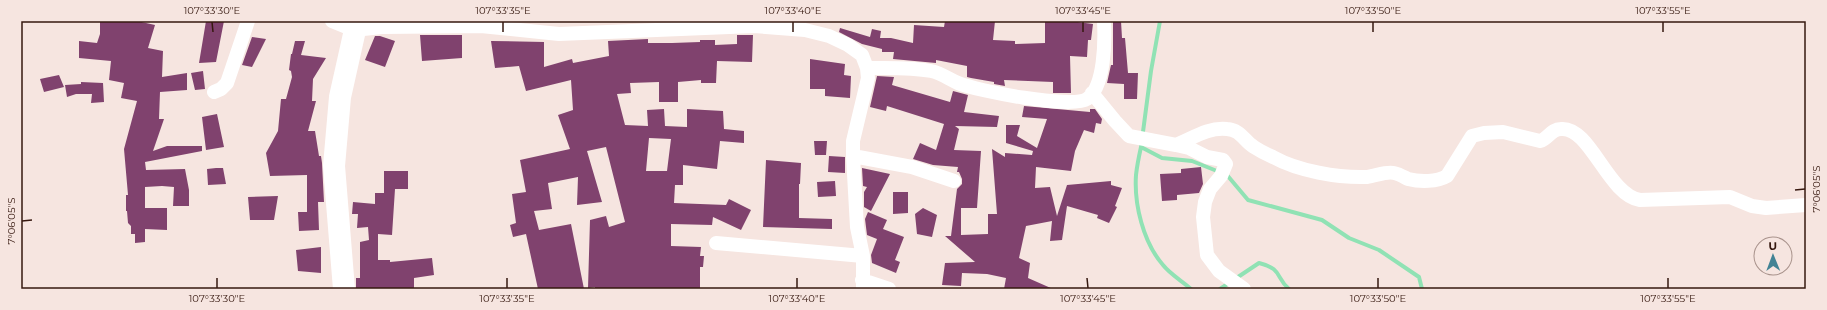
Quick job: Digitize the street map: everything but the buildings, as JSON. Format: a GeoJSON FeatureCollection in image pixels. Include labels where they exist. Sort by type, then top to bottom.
{"type":"FeatureCollection","features":[{"type":"Feature","properties":{"kind":"main road"},"geometry":{"type":"LineString","coordinates":[[344,289],[334,166],[340,97],[355,25]]}},
{"type":"Feature","properties":{"kind":"street"},"geometry":{"type":"LineString","coordinates":[[214,92],[221,89],[227,83],[248,21]]}},
{"type":"Feature","properties":{"kind":"street"},"geometry":{"type":"LineString","coordinates":[[332,21],[355,25],[382,27],[481,26],[559,34],[627,26],[754,26],[805,30],[829,36],[848,45],[862,55],[867,68],[868,78],[854,141],[853,156],[857,227],[863,256],[863,284],[889,289]]}},
{"type":"Feature","properties":{"kind":"street"},"geometry":{"type":"LineString","coordinates":[[867,68],[929,70],[939,73],[958,83],[987,91],[1055,102],[1073,103],[1083,101],[1088,98],[1097,83],[1105,44],[1104,21]]}},
{"type":"Feature","properties":{"kind":"street"},"geometry":{"type":"LineString","coordinates":[[1092,92],[1129,136],[1189,148],[1208,157],[1223,160],[1223,170],[1210,189],[1205,202],[1203,217],[1207,255],[1219,271],[1244,289]]}},
{"type":"Feature","properties":{"kind":"street"},"geometry":{"type":"LineString","coordinates":[[1176,145],[1211,129],[1227,129],[1238,132],[1254,147],[1273,158],[1326,174],[1367,177],[1396,173],[1408,178],[1425,180],[1444,178],[1447,176],[1472,136],[1484,133],[1503,132],[1540,141],[1544,140],[1553,130],[1560,128],[1567,129],[1581,138],[1606,169],[1613,181],[1633,199],[1730,197],[1752,206],[1766,208],[1806,204]]}},
{"type":"Feature","properties":{"kind":"street"},"geometry":{"type":"LineString","coordinates":[[853,156],[918,168],[954,181]]}},
{"type":"Feature","properties":{"kind":"street"},"geometry":{"type":"LineString","coordinates":[[716,243],[863,256]]}},
{"type":"Feature","properties":{"kind":"waterway"},"geometry":{"type":"LineString","coordinates":[[1160,21],[1151,71],[1141,147],[1162,158],[1192,161],[1227,175],[1248,200],[1322,220],[1349,238],[1379,250],[1419,277],[1422,289]]}},
{"type":"Feature","properties":{"kind":"waterway"},"geometry":{"type":"LineString","coordinates":[[1141,147],[1136,172],[1136,186],[1138,210],[1145,234],[1156,256],[1163,265],[1191,289]]}},
{"type":"Feature","properties":{"kind":"waterway"},"geometry":{"type":"LineString","coordinates":[[1220,289],[1259,263],[1272,268],[1289,289]]}}]}
